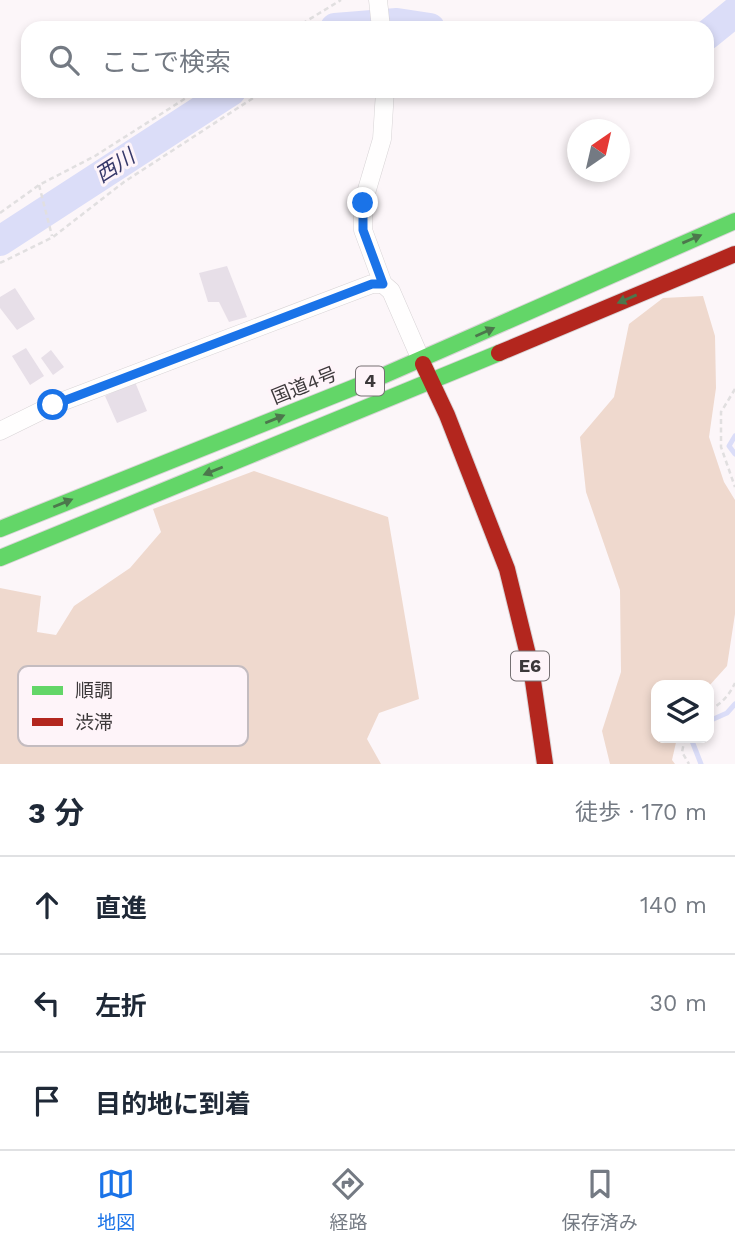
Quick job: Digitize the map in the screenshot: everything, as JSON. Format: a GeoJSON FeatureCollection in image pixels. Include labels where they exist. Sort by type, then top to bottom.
{"type":"FeatureCollection","features":[{"type":"Feature","properties":{"kind":"highway","name":"国道4号"},"geometry":{"type":"LineString","coordinates":[[0,529],[421,360],[735,221]]}},
{"type":"Feature","properties":{"kind":"highway","name":"4"},"geometry":{"type":"LineString","coordinates":[[0,558],[735,254]]}},
{"type":"Feature","properties":{"kind":"highway"},"geometry":{"type":"LineString","coordinates":[[421,360],[431,382]]}},
{"type":"Feature","properties":{"kind":"highway","name":"E6"},"geometry":{"type":"LineString","coordinates":[[431,382],[447,415],[508,569],[530,667],[545,764]]}},
{"type":"Feature","properties":{"kind":"street"},"geometry":{"type":"LineString","coordinates":[[378,0],[380,21]]}},
{"type":"Feature","properties":{"kind":"street"},"geometry":{"type":"LineString","coordinates":[[385,98],[382,139],[363,203],[363,230],[383,284],[391,291],[421,360]]}},
{"type":"Feature","properties":{"kind":"street"},"geometry":{"type":"LineString","coordinates":[[0,431],[65,400],[372,284],[383,284]]}},
{"type":"Feature","properties":{"kind":"path"},"geometry":{"type":"LineString","coordinates":[[306,21],[341,0]]}},
{"type":"Feature","properties":{"kind":"path"},"geometry":{"type":"LineString","coordinates":[[0,213],[39,186],[95,156],[186,98]]}},
{"type":"Feature","properties":{"kind":"path"},"geometry":{"type":"LineString","coordinates":[[0,263],[52,237],[124,182],[253,98]]}},
{"type":"Feature","properties":{"kind":"path"},"geometry":{"type":"LineString","coordinates":[[39,186],[52,237]]}},
{"type":"Feature","properties":{"kind":"path"},"geometry":{"type":"LineString","coordinates":[[735,388],[721,412],[721,447],[735,487]]}},
{"type":"Feature","properties":{"kind":"path"},"geometry":{"type":"LineString","coordinates":[[714,708],[727,697],[735,683]]}},
{"type":"Feature","properties":{"kind":"path"},"geometry":{"type":"LineString","coordinates":[[684,743],[682,752],[689,764]]}},
{"type":"Feature","properties":{"kind":"shaded area"},"geometry":{"type":"Polygon","coordinates":[[[703,296],[715,336],[716,388],[709,437],[724,482],[735,500],[735,614],[727,666],[714,680],[651,680],[651,743],[676,743],[672,760],[675,764],[610,764],[602,731],[621,672],[620,590],[586,492],[580,437],[614,397],[629,324],[663,298],[703,296]]]}},
{"type":"Feature","properties":{"kind":"shaded area"},"geometry":{"type":"Polygon","coordinates":[[[254,471],[388,517],[419,699],[379,713],[367,739],[381,764],[0,764],[0,588],[41,596],[37,632],[56,635],[74,606],[130,568],[161,532],[153,509],[254,471]]]}},
{"type":"Feature","properties":{"kind":"building"},"geometry":{"type":"Polygon","coordinates":[[[227,266],[247,317],[229,322],[219,302],[208,302],[199,273],[227,266]]]}},
{"type":"Feature","properties":{"kind":"building"},"geometry":{"type":"Polygon","coordinates":[[[15,288],[35,319],[17,330],[0,308],[0,297],[15,288]]]}},
{"type":"Feature","properties":{"kind":"building"},"geometry":{"type":"Polygon","coordinates":[[[26,348],[44,376],[30,385],[12,356],[26,348]]]}},
{"type":"Feature","properties":{"kind":"building"},"geometry":{"type":"Polygon","coordinates":[[[51,350],[64,367],[53,375],[41,358],[51,350]]]}},
{"type":"Feature","properties":{"kind":"building"},"geometry":{"type":"Polygon","coordinates":[[[135,382],[147,411],[117,423],[105,396],[135,382]]]}},
{"type":"Feature","properties":{"kind":"waterway","name":"西川"},"geometry":{"type":"LineString","coordinates":[[714,29],[735,12]]}},
{"type":"Feature","properties":{"kind":"waterway","name":"西川"},"geometry":{"type":"LineString","coordinates":[[0,241],[220,98]]}},
{"type":"Feature","properties":{"kind":"waterway"},"geometry":{"type":"LineString","coordinates":[[735,436],[729,446],[735,454]]}},
{"type":"Feature","properties":{"kind":"waterway"},"geometry":{"type":"LineString","coordinates":[[714,719],[727,713],[735,704]]}},
{"type":"Feature","properties":{"kind":"waterway"},"geometry":{"type":"LineString","coordinates":[[693,743],[701,764]]}},
{"type":"Feature","properties":{"kind":"traffic: fast"},"geometry":{"type":"LineString","coordinates":[[0,529],[380,377],[735,221]]}},
{"type":"Feature","properties":{"kind":"traffic: fast"},"geometry":{"type":"LineString","coordinates":[[0,558],[499,353]]}},
{"type":"Feature","properties":{"kind":"traffic: jam"},"geometry":{"type":"LineString","coordinates":[[499,353],[735,254]]}},
{"type":"Feature","properties":{"kind":"traffic: jam"},"geometry":{"type":"LineString","coordinates":[[423,364],[447,415],[507,569],[531,667],[545,764]]}},
{"type":"Feature","properties":{"kind":"route"},"geometry":{"type":"LineString","coordinates":[[53,405],[372,284],[383,284],[363,230],[363,203]]}}]}
